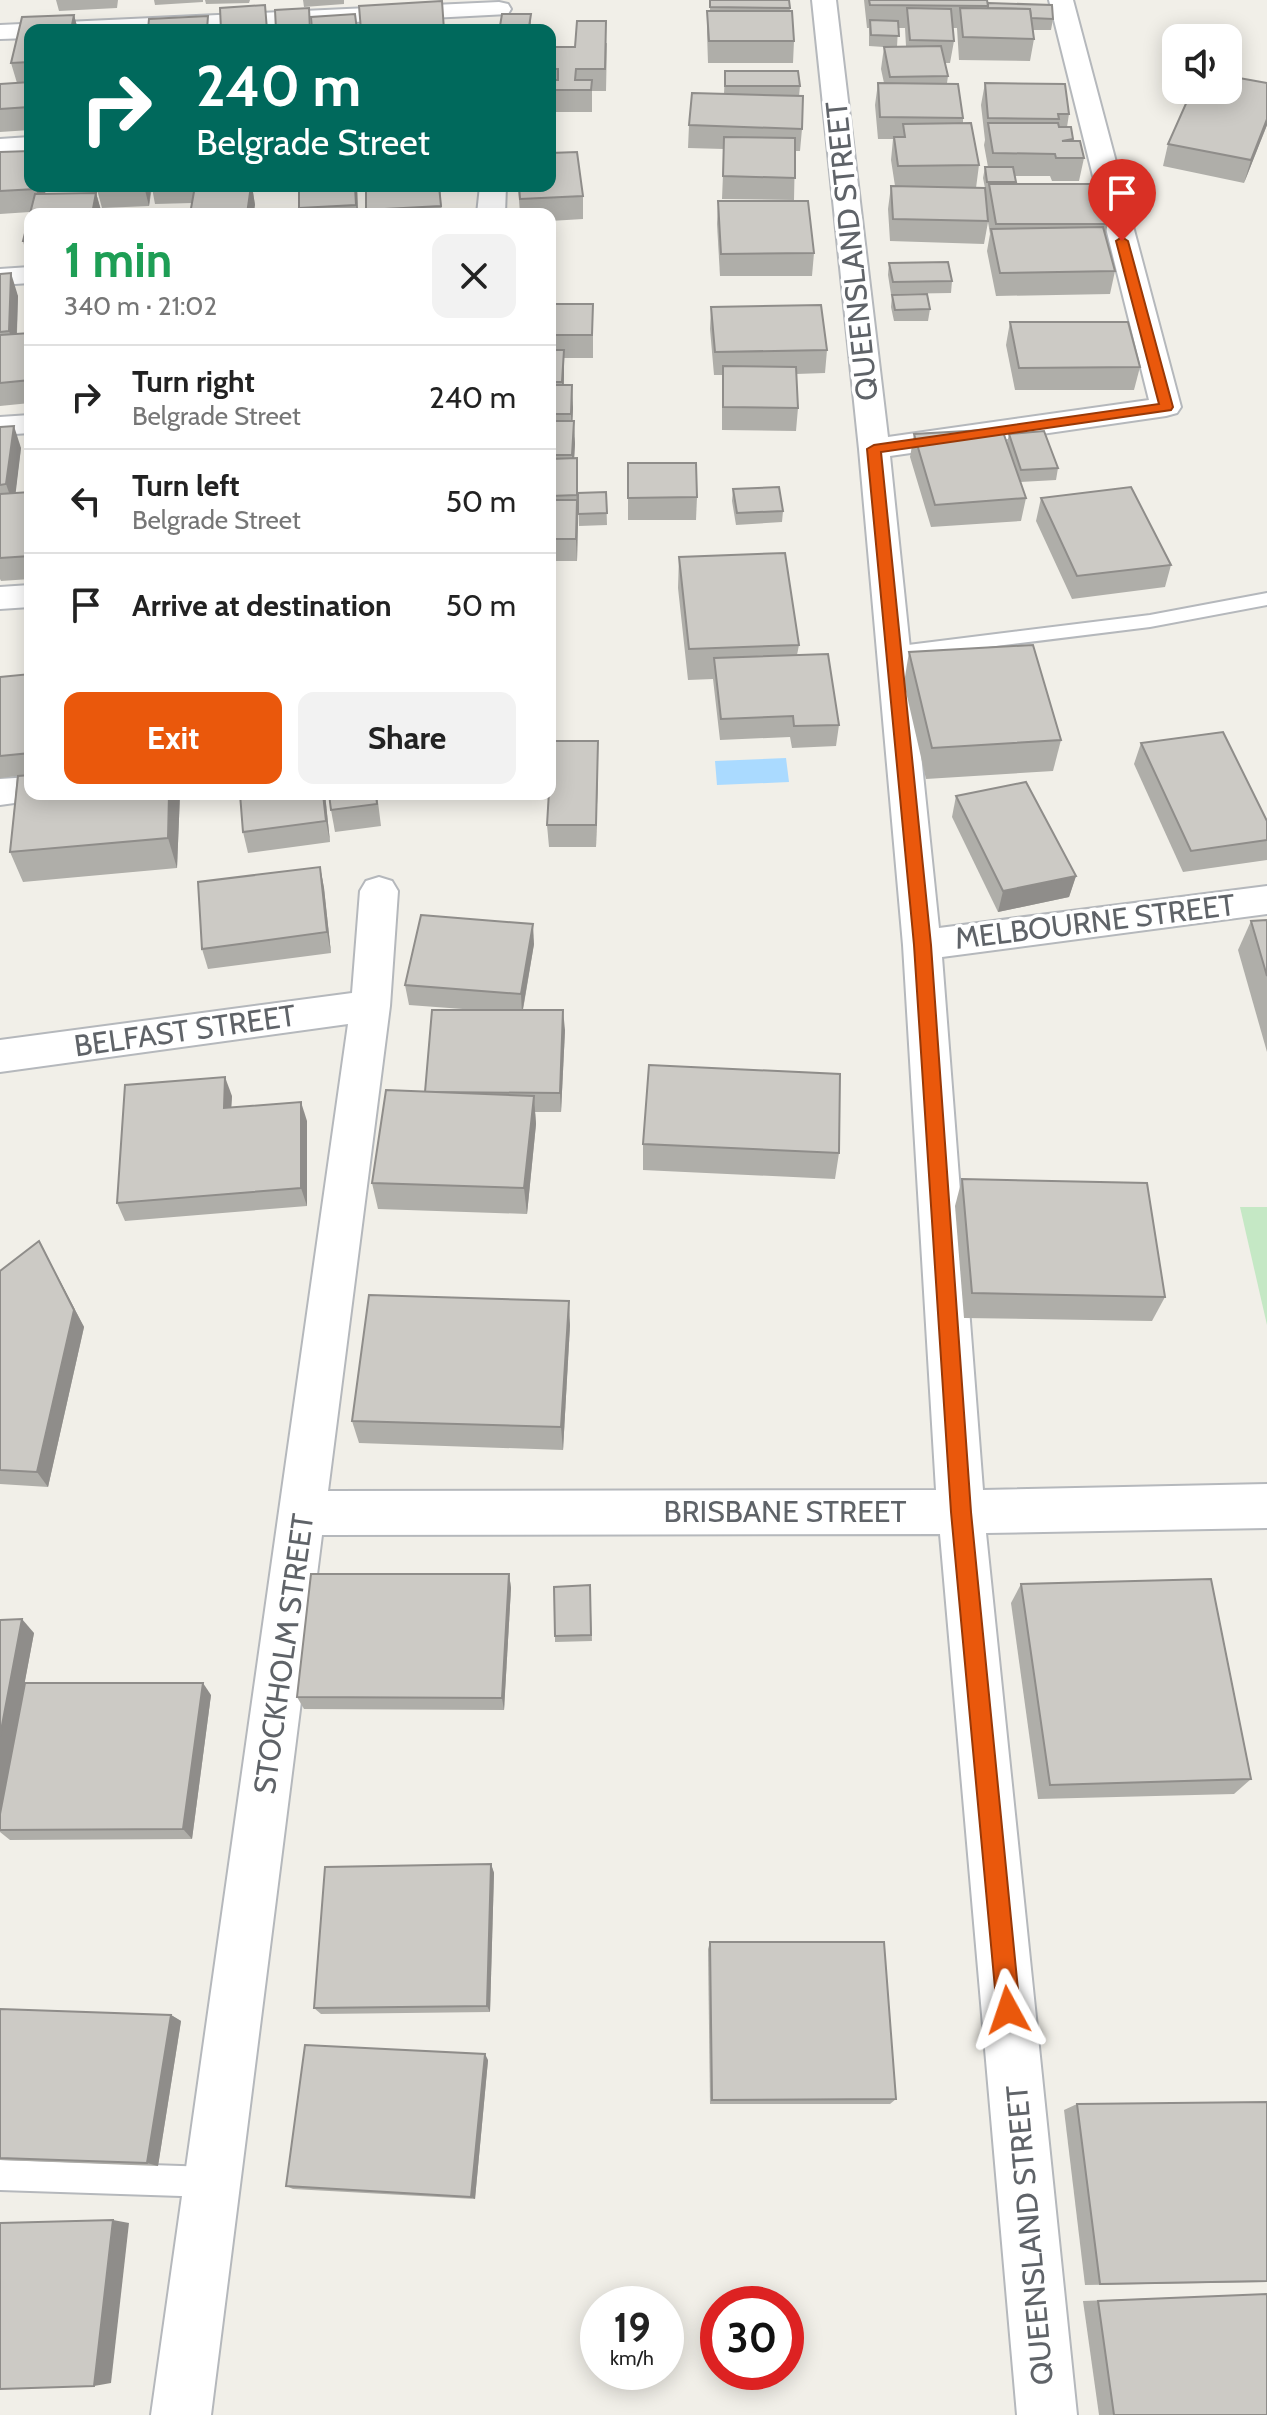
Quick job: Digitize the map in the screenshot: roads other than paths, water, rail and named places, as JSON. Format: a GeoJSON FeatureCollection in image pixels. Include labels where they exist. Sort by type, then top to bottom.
{"type":"FeatureCollection","features":[{"type":"Feature","properties":{"kind":"street","name":"QUEENSLAND STREET"},"geometry":{"type":"LineString","coordinates":[[824,0],[874,449],[922,945],[961,1512],[1047,2415]]}},
{"type":"Feature","properties":{"kind":"street"},"geometry":{"type":"LineString","coordinates":[[874,449],[1166,407],[1061,0]]}},
{"type":"Feature","properties":{"kind":"street"},"geometry":{"type":"LineString","coordinates":[[203,24],[499,13]]}},
{"type":"Feature","properties":{"kind":"street"},"geometry":{"type":"LineString","coordinates":[[0,32],[24,31]]}},
{"type":"Feature","properties":{"kind":"street"},"geometry":{"type":"LineString","coordinates":[[0,147],[24,145]]}},
{"type":"Feature","properties":{"kind":"street"},"geometry":{"type":"LineString","coordinates":[[0,277],[24,275]]}},
{"type":"Feature","properties":{"kind":"street"},"geometry":{"type":"LineString","coordinates":[[0,426],[24,424]]}},
{"type":"Feature","properties":{"kind":"street"},"geometry":{"type":"LineString","coordinates":[[0,598],[24,596]]}},
{"type":"Feature","properties":{"kind":"street"},"geometry":{"type":"LineString","coordinates":[[0,792],[24,790]]}},
{"type":"Feature","properties":{"kind":"street","name":"STOCKHOLM STREET"},"geometry":{"type":"LineString","coordinates":[[181,2415],[370,1006],[379,891]]}},
{"type":"Feature","properties":{"kind":"street","name":"MELBOURNE STREET"},"geometry":{"type":"LineString","coordinates":[[922,945],[1267,900]]}},
{"type":"Feature","properties":{"kind":"street","name":"BELFAST STREET"},"geometry":{"type":"LineString","coordinates":[[0,1056],[370,1006]]}},
{"type":"Feature","properties":{"kind":"street","name":"BRISBANE STREET"},"geometry":{"type":"LineString","coordinates":[[303,1513],[961,1512],[1267,1506]]}},
{"type":"Feature","properties":{"kind":"lane"},"geometry":{"type":"LineString","coordinates":[[892,653],[1124,625],[1267,599]]}},
{"type":"Feature","properties":{"kind":"lane"},"geometry":{"type":"LineString","coordinates":[[0,2175],[211,2182]]}},
{"type":"Feature","properties":{"kind":"water"},"geometry":{"type":"Polygon","coordinates":[[[786,758],[789,782],[717,785],[715,761],[786,758]]]}}]}
